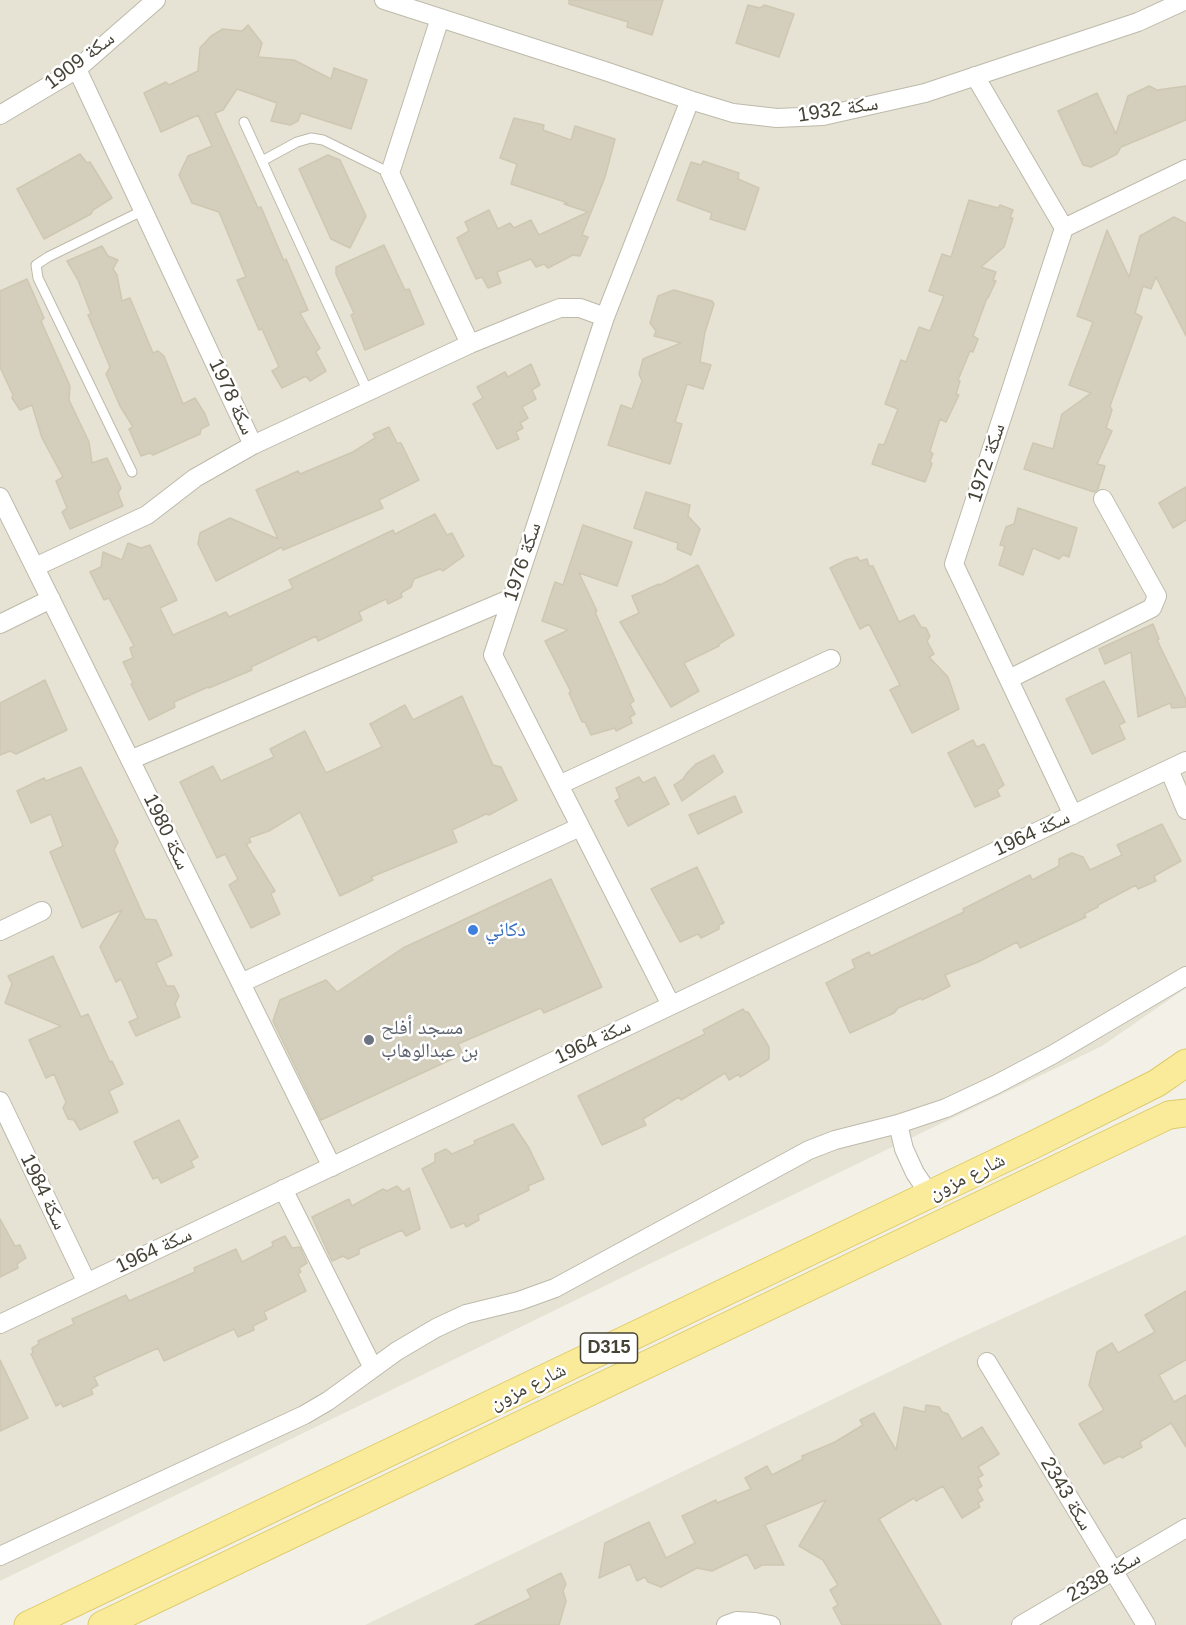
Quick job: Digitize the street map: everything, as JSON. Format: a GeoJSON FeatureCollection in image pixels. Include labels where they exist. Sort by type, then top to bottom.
{"type":"FeatureCollection","features":[{"type":"Feature","properties":{"kind":"main road","name":"شارع مزون"},"geometry":{"type":"LineString","coordinates":[[28,1625],[930,1195],[1157,1083],[1186,1063]]}},
{"type":"Feature","properties":{"kind":"main road","name":"شارع مزون"},"geometry":{"type":"LineString","coordinates":[[102,1625],[1169,1115],[1186,1113]]}},
{"type":"Feature","properties":{"kind":"street","name":"سكة 1909"},"geometry":{"type":"LineString","coordinates":[[0,115],[77,69],[156,0]]}},
{"type":"Feature","properties":{"kind":"street","name":"سكة 1932"},"geometry":{"type":"LineString","coordinates":[[384,0],[733,113],[777,118],[823,116],[925,93],[1138,22],[1186,0]]}},
{"type":"Feature","properties":{"kind":"street"},"geometry":{"type":"LineString","coordinates":[[440,18],[390,172],[470,344]]}},
{"type":"Feature","properties":{"kind":"street","name":"سكة 1978"},"geometry":{"type":"LineString","coordinates":[[77,69],[253,444],[470,344],[560,308],[580,308],[605,316]]}},
{"type":"Feature","properties":{"kind":"street"},"geometry":{"type":"LineString","coordinates":[[975,76],[1064,228],[1186,169]]}},
{"type":"Feature","properties":{"kind":"street","name":"سكة 1976"},"geometry":{"type":"LineString","coordinates":[[670,1005],[493,655],[605,316],[690,100]]}},
{"type":"Feature","properties":{"kind":"street","name":"سكة 1972"},"geometry":{"type":"LineString","coordinates":[[1064,228],[954,564],[1073,815]]}},
{"type":"Feature","properties":{"kind":"street"},"geometry":{"type":"LineString","coordinates":[[35,567],[147,515],[186,483],[253,444]]}},
{"type":"Feature","properties":{"kind":"street","name":"سكة 1980"},"geometry":{"type":"LineString","coordinates":[[0,497],[332,1167]]}},
{"type":"Feature","properties":{"kind":"street"},"geometry":{"type":"LineString","coordinates":[[1009,679],[1152,608],[1156,596],[1103,499]]}},
{"type":"Feature","properties":{"kind":"street"},"geometry":{"type":"LineString","coordinates":[[130,760],[512,598]]}},
{"type":"Feature","properties":{"kind":"street"},"geometry":{"type":"LineString","coordinates":[[0,624],[51,599]]}},
{"type":"Feature","properties":{"kind":"street"},"geometry":{"type":"LineString","coordinates":[[558,785],[831,659]]}},
{"type":"Feature","properties":{"kind":"street","name":"سكة 1964"},"geometry":{"type":"LineString","coordinates":[[0,1324],[1186,761]]}},
{"type":"Feature","properties":{"kind":"street"},"geometry":{"type":"LineString","coordinates":[[1169,769],[1186,810]]}},
{"type":"Feature","properties":{"kind":"street"},"geometry":{"type":"LineString","coordinates":[[241,983],[580,827]]}},
{"type":"Feature","properties":{"kind":"street"},"geometry":{"type":"LineString","coordinates":[[0,931],[42,911]]}},
{"type":"Feature","properties":{"kind":"street"},"geometry":{"type":"LineString","coordinates":[[0,1557],[304,1415],[351,1386],[373,1368],[414,1341],[451,1321],[482,1309],[519,1301],[555,1288],[809,1150],[835,1140],[898,1124],[946,1108],[995,1085],[1052,1055],[1186,976]]}},
{"type":"Feature","properties":{"kind":"street","name":"سكة 1984"},"geometry":{"type":"LineString","coordinates":[[0,1101],[87,1282]]}},
{"type":"Feature","properties":{"kind":"street"},"geometry":{"type":"LineString","coordinates":[[898,1124],[904,1149],[915,1173],[930,1195]]}},
{"type":"Feature","properties":{"kind":"street"},"geometry":{"type":"LineString","coordinates":[[284,1189],[373,1368]]}},
{"type":"Feature","properties":{"kind":"street","name":"سكة 2343"},"geometry":{"type":"LineString","coordinates":[[987,1362],[1146,1625]]}},
{"type":"Feature","properties":{"kind":"street","name":"سكة 2338"},"geometry":{"type":"LineString","coordinates":[[1022,1625],[1186,1528]]}},
{"type":"Feature","properties":{"kind":"street"},"geometry":{"type":"LineString","coordinates":[[726,1625],[737,1621],[771,1625]]}},
{"type":"Feature","properties":{"kind":"lane"},"geometry":{"type":"LineString","coordinates":[[244,122],[368,392]]}},
{"type":"Feature","properties":{"kind":"lane"},"geometry":{"type":"LineString","coordinates":[[262,161],[297,142],[311,138],[323,140],[390,172]]}},
{"type":"Feature","properties":{"kind":"lane"},"geometry":{"type":"LineString","coordinates":[[132,472],[38,278],[36,265],[144,210]]}},
{"type":"Feature","properties":{"kind":"shaded area"},"geometry":{"type":"Polygon","coordinates":[[[0,0],[1186,0],[1186,988],[1102,1046],[0,1581],[0,0]]]}},
{"type":"Feature","properties":{"kind":"shaded area"},"geometry":{"type":"Polygon","coordinates":[[[1186,1235],[1186,1625],[365,1625],[951,1342],[1186,1235]]]}},
{"type":"Feature","properties":{"kind":"building"},"geometry":{"type":"Polygon","coordinates":[[[569,0],[663,0],[652,35],[627,27],[628,22],[569,4],[569,0]]]}},
{"type":"Feature","properties":{"kind":"building"},"geometry":{"type":"Polygon","coordinates":[[[748,5],[760,8],[764,5],[794,14],[779,57],[736,43],[748,5]]]}},
{"type":"Feature","properties":{"kind":"building"},"geometry":{"type":"Polygon","coordinates":[[[248,25],[262,43],[258,57],[294,60],[331,79],[334,68],[367,80],[351,129],[301,113],[298,121],[290,125],[271,121],[277,103],[237,89],[223,110],[215,113],[258,208],[261,207],[284,261],[286,259],[308,310],[300,313],[320,348],[316,352],[326,371],[310,381],[306,376],[282,388],[272,371],[279,367],[262,329],[259,330],[237,280],[246,277],[219,212],[192,203],[179,175],[188,156],[212,146],[198,115],[161,132],[144,93],[166,82],[169,85],[198,71],[200,48],[211,36],[223,29],[242,31],[248,25]]]}},
{"type":"Feature","properties":{"kind":"building"},"geometry":{"type":"Polygon","coordinates":[[[1149,86],[1157,90],[1186,86],[1186,120],[1121,147],[1117,154],[1091,167],[1083,165],[1058,111],[1097,93],[1116,134],[1128,96],[1149,86]]]}},
{"type":"Feature","properties":{"kind":"building"},"geometry":{"type":"Polygon","coordinates":[[[514,118],[544,125],[543,130],[571,140],[575,126],[615,139],[605,177],[582,235],[588,237],[580,256],[573,255],[548,268],[544,264],[536,267],[531,259],[497,272],[501,283],[488,288],[482,277],[476,279],[457,238],[469,231],[465,222],[489,210],[498,229],[510,223],[514,228],[531,220],[539,235],[588,212],[511,184],[517,164],[500,158],[514,118]]]}},
{"type":"Feature","properties":{"kind":"building"},"geometry":{"type":"Polygon","coordinates":[[[80,154],[87,163],[90,162],[112,198],[93,210],[91,214],[44,239],[17,189],[80,154]]]}},
{"type":"Feature","properties":{"kind":"building"},"geometry":{"type":"Polygon","coordinates":[[[328,155],[340,160],[366,216],[350,248],[331,239],[299,169],[328,155]]]}},
{"type":"Feature","properties":{"kind":"building"},"geometry":{"type":"Polygon","coordinates":[[[703,161],[739,173],[738,179],[759,188],[745,230],[710,219],[712,213],[677,200],[691,162],[701,165],[703,161]]]}},
{"type":"Feature","properties":{"kind":"building"},"geometry":{"type":"Polygon","coordinates":[[[969,200],[998,208],[1000,205],[1013,210],[1010,218],[1013,218],[1004,247],[981,267],[996,272],[993,280],[996,281],[973,336],[978,339],[973,352],[970,351],[958,380],[960,381],[956,394],[959,395],[946,422],[940,419],[930,451],[933,454],[930,461],[932,464],[925,482],[872,464],[879,444],[884,445],[898,409],[885,404],[901,360],[906,362],[919,327],[930,331],[944,296],[929,291],[942,254],[951,257],[969,200]]]}},
{"type":"Feature","properties":{"kind":"building"},"geometry":{"type":"Polygon","coordinates":[[[1174,217],[1186,223],[1186,336],[1156,277],[1151,289],[1143,286],[1135,313],[1142,317],[1110,406],[1112,410],[1106,428],[1112,431],[1097,464],[1105,466],[1098,489],[1094,492],[1024,469],[1033,443],[1053,449],[1062,414],[1091,393],[1069,385],[1093,322],[1077,316],[1107,230],[1129,277],[1140,236],[1174,217]]]}},
{"type":"Feature","properties":{"kind":"building"},"geometry":{"type":"Polygon","coordinates":[[[384,245],[405,290],[409,289],[424,324],[365,350],[351,315],[354,313],[336,274],[336,267],[384,245]]]}},
{"type":"Feature","properties":{"kind":"building"},"geometry":{"type":"Polygon","coordinates":[[[102,246],[108,256],[118,260],[113,269],[117,275],[122,301],[130,298],[153,353],[158,351],[164,356],[183,404],[195,398],[209,425],[201,429],[200,434],[153,455],[150,453],[141,456],[129,429],[133,427],[120,406],[106,374],[110,367],[88,315],[91,314],[78,280],[67,261],[102,246]]]}},
{"type":"Feature","properties":{"kind":"building"},"geometry":{"type":"Polygon","coordinates":[[[27,279],[44,318],[41,321],[70,386],[69,400],[89,442],[92,463],[107,458],[121,488],[118,493],[123,506],[70,529],[62,512],[67,508],[56,481],[63,477],[42,438],[32,405],[20,410],[12,398],[13,395],[0,367],[0,291],[27,279]]]}},
{"type":"Feature","properties":{"kind":"building"},"geometry":{"type":"Polygon","coordinates":[[[674,290],[712,301],[714,304],[705,332],[700,362],[711,365],[703,389],[687,384],[675,422],[682,424],[670,464],[608,445],[621,405],[632,409],[642,381],[639,374],[643,359],[681,343],[654,336],[656,331],[650,323],[658,296],[674,290]]]}},
{"type":"Feature","properties":{"kind":"building"},"geometry":{"type":"Polygon","coordinates":[[[531,364],[540,385],[532,390],[536,399],[522,407],[528,418],[520,423],[523,428],[516,432],[519,439],[497,449],[473,404],[483,398],[477,387],[505,372],[508,377],[531,364]]]}},
{"type":"Feature","properties":{"kind":"building"},"geometry":{"type":"Polygon","coordinates":[[[389,427],[397,443],[401,443],[419,480],[379,500],[383,508],[283,550],[282,547],[216,581],[198,544],[200,533],[230,518],[278,539],[256,490],[298,471],[300,474],[353,452],[375,438],[373,434],[389,427]]]}},
{"type":"Feature","properties":{"kind":"building"},"geometry":{"type":"Polygon","coordinates":[[[1186,487],[1186,520],[1173,528],[1159,503],[1186,487]]]}},
{"type":"Feature","properties":{"kind":"building"},"geometry":{"type":"Polygon","coordinates":[[[646,492],[690,505],[688,516],[700,529],[691,555],[677,549],[678,543],[634,528],[646,492]]]}},
{"type":"Feature","properties":{"kind":"building"},"geometry":{"type":"Polygon","coordinates":[[[1018,508],[1077,528],[1069,557],[1063,555],[1059,559],[1033,548],[1023,575],[999,565],[1005,546],[1000,545],[1006,527],[1014,524],[1018,508]]]}},
{"type":"Feature","properties":{"kind":"building"},"geometry":{"type":"Polygon","coordinates":[[[435,514],[447,535],[452,533],[464,556],[443,571],[440,569],[414,579],[411,587],[401,593],[402,597],[388,604],[386,599],[359,612],[362,620],[318,641],[316,636],[251,667],[252,670],[174,702],[175,707],[149,720],[123,662],[133,658],[130,648],[134,646],[109,598],[104,600],[90,572],[101,567],[103,552],[122,560],[128,543],[141,548],[150,545],[177,600],[160,608],[173,635],[226,612],[229,617],[293,588],[289,580],[393,530],[395,534],[435,514]]]}},
{"type":"Feature","properties":{"kind":"building"},"geometry":{"type":"Polygon","coordinates":[[[583,525],[632,542],[617,586],[579,573],[634,701],[630,704],[635,714],[630,717],[632,723],[616,731],[615,728],[591,735],[585,722],[582,722],[569,693],[571,692],[545,641],[568,630],[542,621],[555,582],[563,585],[583,525]]]}},
{"type":"Feature","properties":{"kind":"building"},"geometry":{"type":"Polygon","coordinates":[[[857,557],[860,561],[867,559],[869,566],[873,566],[899,622],[914,615],[921,627],[926,628],[930,636],[927,641],[934,654],[929,657],[948,677],[959,709],[912,733],[890,690],[900,685],[869,624],[860,629],[830,568],[857,557]]]}},
{"type":"Feature","properties":{"kind":"building"},"geometry":{"type":"Polygon","coordinates":[[[698,565],[734,635],[719,646],[684,663],[699,691],[671,707],[620,622],[639,613],[632,596],[660,585],[698,565]]]}},
{"type":"Feature","properties":{"kind":"building"},"geometry":{"type":"Polygon","coordinates":[[[1153,624],[1159,639],[1157,640],[1186,700],[1186,707],[1172,708],[1170,703],[1138,717],[1131,652],[1105,664],[1099,649],[1153,624]]]}},
{"type":"Feature","properties":{"kind":"building"},"geometry":{"type":"Polygon","coordinates":[[[45,680],[67,730],[16,754],[10,751],[0,755],[0,703],[45,680]]]}},
{"type":"Feature","properties":{"kind":"building"},"geometry":{"type":"Polygon","coordinates":[[[1104,681],[1125,722],[1119,725],[1125,739],[1092,754],[1066,699],[1104,681]]]}},
{"type":"Feature","properties":{"kind":"building"},"geometry":{"type":"Polygon","coordinates":[[[462,696],[493,765],[501,767],[517,800],[489,815],[486,814],[452,830],[457,842],[371,877],[373,880],[340,896],[300,812],[269,831],[249,838],[251,842],[246,844],[275,891],[271,894],[280,914],[251,928],[229,885],[238,879],[225,854],[217,858],[180,782],[213,766],[221,781],[274,757],[270,749],[305,731],[326,773],[382,747],[370,724],[405,705],[413,720],[462,696]]]}},
{"type":"Feature","properties":{"kind":"building"},"geometry":{"type":"Polygon","coordinates":[[[973,740],[977,747],[984,744],[1004,785],[997,790],[1000,796],[975,807],[948,753],[973,740]]]}},
{"type":"Feature","properties":{"kind":"building"},"geometry":{"type":"Polygon","coordinates":[[[714,755],[723,772],[682,801],[674,785],[683,779],[696,764],[714,755]]]}},
{"type":"Feature","properties":{"kind":"building"},"geometry":{"type":"Polygon","coordinates":[[[81,767],[118,842],[114,850],[145,919],[156,920],[172,955],[156,963],[167,986],[174,986],[179,996],[175,1004],[180,1017],[136,1036],[129,1022],[138,1018],[121,979],[116,982],[100,947],[122,910],[82,928],[50,852],[63,846],[51,814],[31,823],[17,791],[44,778],[46,781],[81,767]]]}},
{"type":"Feature","properties":{"kind":"building"},"geometry":{"type":"Polygon","coordinates":[[[639,777],[643,783],[655,777],[669,804],[628,826],[615,801],[620,798],[616,788],[639,777]]]}},
{"type":"Feature","properties":{"kind":"building"},"geometry":{"type":"Polygon","coordinates":[[[735,796],[742,812],[698,834],[689,815],[735,796]]]}},
{"type":"Feature","properties":{"kind":"building"},"geometry":{"type":"Polygon","coordinates":[[[1162,824],[1181,861],[1154,876],[1156,881],[1138,889],[1136,885],[1098,905],[1084,914],[1086,917],[1020,948],[1017,942],[978,962],[945,975],[950,986],[922,1000],[921,998],[898,1008],[894,1013],[850,1033],[826,983],[855,968],[852,960],[869,952],[871,956],[964,912],[963,909],[1030,875],[1032,880],[1059,866],[1059,859],[1072,853],[1083,857],[1090,870],[1122,855],[1117,845],[1162,824]]]}},
{"type":"Feature","properties":{"kind":"building"},"geometry":{"type":"Polygon","coordinates":[[[697,867],[724,923],[719,925],[719,929],[701,938],[698,934],[680,942],[651,889],[697,867]]]}},
{"type":"Feature","properties":{"kind":"building"},"geometry":{"type":"Polygon","coordinates":[[[551,879],[602,987],[544,1013],[541,1008],[458,1044],[463,1054],[321,1120],[273,1021],[280,1000],[326,980],[337,992],[403,948],[551,879]]]}},
{"type":"Feature","properties":{"kind":"building"},"geometry":{"type":"Polygon","coordinates":[[[53,956],[81,1017],[88,1014],[123,1084],[109,1091],[118,1112],[80,1130],[74,1120],[68,1119],[63,1108],[66,1102],[54,1074],[46,1078],[29,1040],[61,1026],[5,1003],[12,984],[8,976],[53,956]]]}},
{"type":"Feature","properties":{"kind":"building"},"geometry":{"type":"Polygon","coordinates":[[[743,1009],[748,1012],[769,1047],[769,1059],[740,1077],[739,1074],[729,1080],[725,1073],[681,1100],[679,1097],[643,1119],[646,1125],[602,1145],[578,1096],[705,1034],[703,1030],[743,1009]]]}},
{"type":"Feature","properties":{"kind":"building"},"geometry":{"type":"Polygon","coordinates":[[[179,1120],[198,1157],[191,1161],[194,1167],[161,1183],[158,1177],[153,1179],[134,1142],[179,1120]]]}},
{"type":"Feature","properties":{"kind":"building"},"geometry":{"type":"Polygon","coordinates":[[[513,1124],[529,1148],[544,1179],[528,1186],[529,1190],[478,1215],[479,1220],[466,1227],[464,1223],[451,1228],[422,1169],[435,1162],[435,1154],[446,1149],[452,1154],[475,1144],[474,1141],[513,1124]]]}},
{"type":"Feature","properties":{"kind":"building"},"geometry":{"type":"Polygon","coordinates":[[[397,1186],[403,1192],[409,1188],[420,1229],[406,1236],[402,1230],[359,1249],[359,1254],[348,1259],[343,1256],[332,1261],[312,1217],[349,1199],[352,1206],[383,1189],[387,1191],[397,1186]]]}},
{"type":"Feature","properties":{"kind":"building"},"geometry":{"type":"Polygon","coordinates":[[[0,1219],[15,1246],[20,1245],[26,1258],[17,1264],[18,1268],[0,1277],[0,1219]]]}},
{"type":"Feature","properties":{"kind":"building"},"geometry":{"type":"Polygon","coordinates":[[[285,1236],[292,1248],[300,1247],[307,1263],[299,1268],[301,1272],[298,1274],[306,1291],[264,1312],[267,1319],[253,1326],[254,1330],[238,1337],[234,1329],[164,1361],[158,1348],[94,1377],[98,1385],[91,1389],[93,1394],[63,1407],[61,1403],[56,1406],[31,1354],[33,1353],[32,1348],[39,1344],[38,1341],[74,1324],[72,1319],[126,1295],[129,1301],[195,1272],[194,1268],[236,1249],[242,1262],[273,1246],[272,1242],[285,1236]]]}},
{"type":"Feature","properties":{"kind":"building"},"geometry":{"type":"Polygon","coordinates":[[[1186,1291],[1186,1360],[1159,1375],[1174,1402],[1186,1395],[1186,1447],[1171,1423],[1140,1442],[1142,1447],[1122,1458],[1120,1456],[1104,1464],[1079,1424],[1104,1410],[1089,1385],[1097,1352],[1112,1343],[1118,1353],[1155,1332],[1145,1315],[1186,1291]]]}},
{"type":"Feature","properties":{"kind":"building"},"geometry":{"type":"Polygon","coordinates":[[[0,1360],[28,1418],[0,1431],[0,1360]]]}},
{"type":"Feature","properties":{"kind":"building"},"geometry":{"type":"Polygon","coordinates":[[[926,1405],[939,1407],[942,1412],[948,1414],[962,1439],[982,1427],[999,1454],[978,1467],[983,1475],[978,1478],[982,1486],[977,1489],[983,1500],[978,1503],[980,1507],[962,1518],[943,1486],[916,1501],[914,1498],[879,1519],[941,1625],[842,1625],[833,1608],[838,1605],[830,1590],[838,1585],[823,1560],[799,1546],[826,1500],[765,1525],[784,1565],[762,1565],[755,1569],[747,1554],[712,1571],[697,1568],[661,1587],[648,1582],[645,1577],[637,1581],[630,1564],[599,1578],[605,1543],[649,1522],[666,1558],[695,1543],[682,1516],[716,1500],[717,1503],[751,1489],[745,1478],[767,1466],[772,1475],[803,1459],[802,1456],[835,1442],[863,1425],[860,1420],[874,1413],[896,1450],[904,1407],[925,1412],[926,1405]]]}},
{"type":"Feature","properties":{"kind":"building"},"geometry":{"type":"Polygon","coordinates":[[[561,1573],[566,1584],[563,1591],[566,1601],[559,1625],[475,1625],[531,1598],[527,1590],[561,1573]]]}},
{"type":"Feature","properties":{"kind":"place","name":"دكاني"},"geometry":{"type":"Point","coordinates":[473,930]}},
{"type":"Feature","properties":{"kind":"place","name":"مسجد أفلح بن عبدالوهاب"},"geometry":{"type":"Point","coordinates":[369,1040]}}]}
